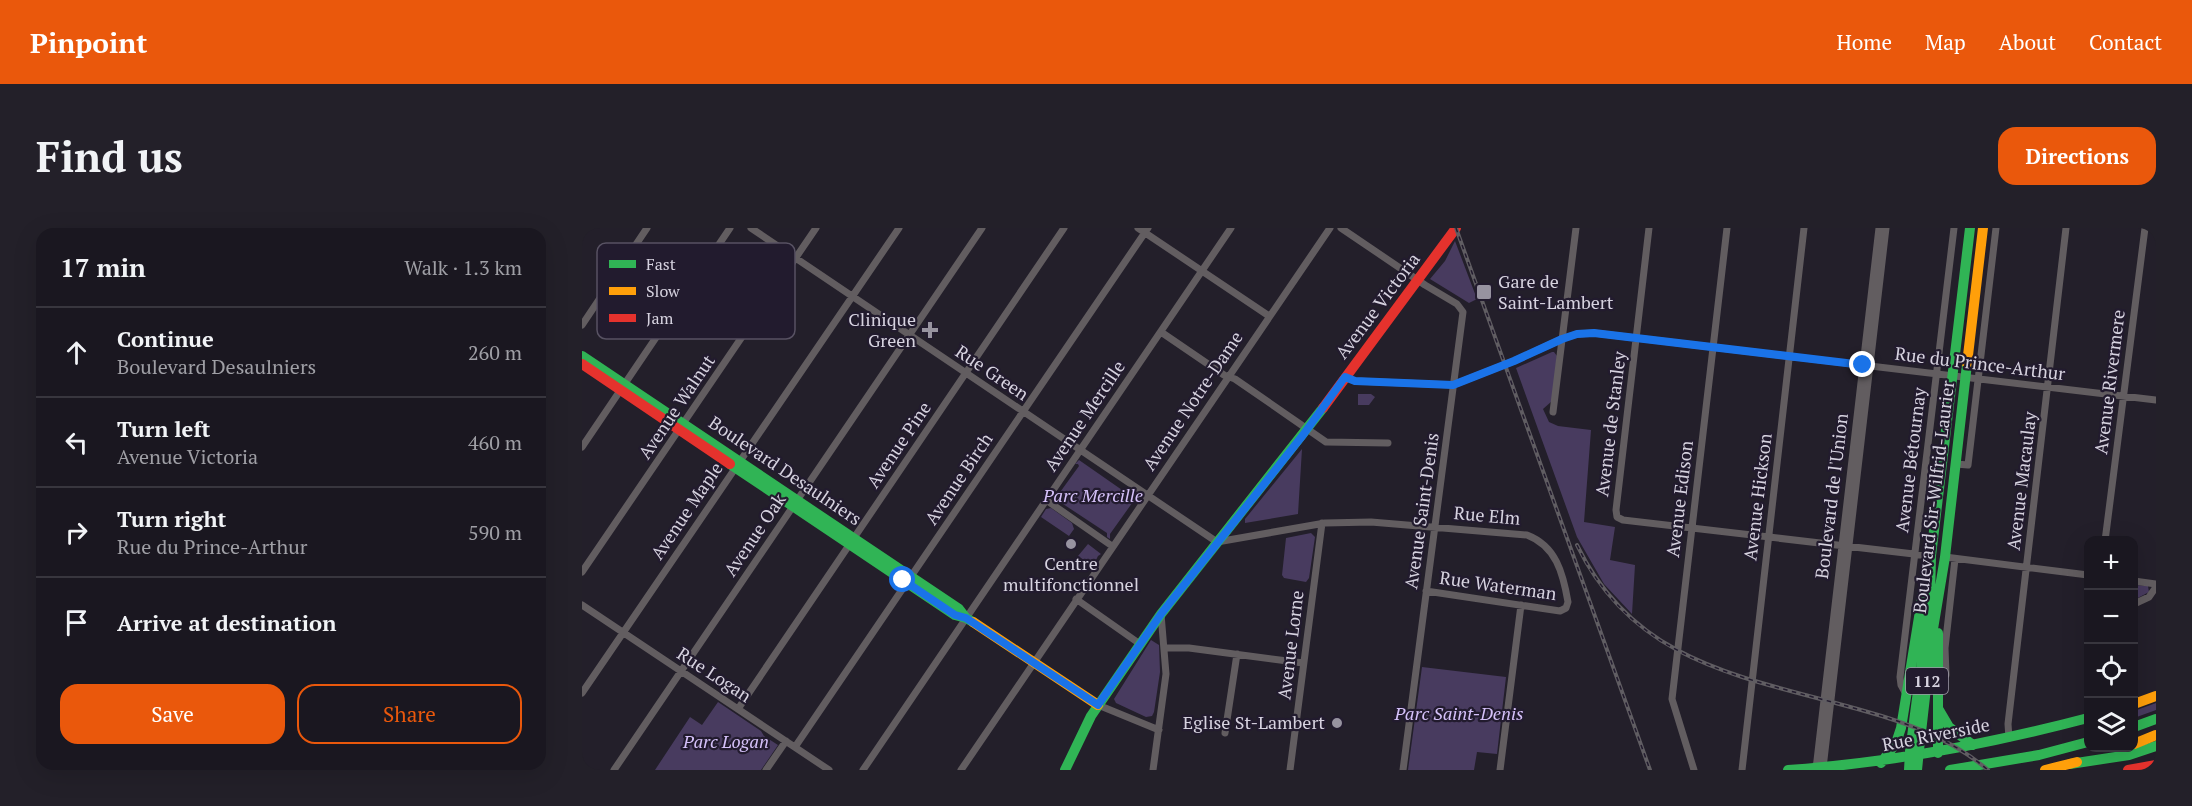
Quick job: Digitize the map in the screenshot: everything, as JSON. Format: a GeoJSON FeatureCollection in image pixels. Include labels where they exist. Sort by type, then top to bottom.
{"type":"FeatureCollection","features":[{"type":"Feature","properties":{"kind":"main road","name":"Avenue Victoria"},"geometry":{"type":"LineString","coordinates":[[1065,770],[1079,736],[1098,705],[1161,614],[1217,542],[1240,528],[1345,377],[1456,228]]}},
{"type":"Feature","properties":{"kind":"main road","name":"Avenue Victoria"},"geometry":{"type":"LineString","coordinates":[[1447,242],[1462,228]]}},
{"type":"Feature","properties":{"kind":"main road","name":"Boulevard Sir-Wilfrid-Laurier"},"geometry":{"type":"LineString","coordinates":[[1917,770],[1915,751],[1923,648],[1930,600],[1931,556],[1970,228]]}},
{"type":"Feature","properties":{"kind":"main road","name":"Boulevard Sir-Wilfrid-Laurier"},"geometry":{"type":"LineString","coordinates":[[1909,770],[1915,751],[1937,610],[1950,558],[1956,464],[1983,228]]}},
{"type":"Feature","properties":{"kind":"main road","name":"Boulevard Desaulniers"},"geometry":{"type":"LineString","coordinates":[[582,356],[622,387],[909,579],[955,615],[966,618],[1098,705]]}},
{"type":"Feature","properties":{"kind":"main road","name":"Boulevard Desaulniers"},"geometry":{"type":"LineString","coordinates":[[582,364],[622,387]]}},
{"type":"Feature","properties":{"kind":"main road"},"geometry":{"type":"LineString","coordinates":[[1934,531],[1940,553],[1950,558]]}},
{"type":"Feature","properties":{"kind":"main road"},"geometry":{"type":"LineString","coordinates":[[1881,763],[1899,736],[1931,556]]}},
{"type":"Feature","properties":{"kind":"main road"},"geometry":{"type":"LineString","coordinates":[[1922,601],[1923,648]]}},
{"type":"Feature","properties":{"kind":"main road"},"geometry":{"type":"LineString","coordinates":[[1937,610],[1938,753]]}},
{"type":"Feature","properties":{"kind":"main road"},"geometry":{"type":"LineString","coordinates":[[2138,702],[2156,696]]}},
{"type":"Feature","properties":{"kind":"main road"},"geometry":{"type":"LineString","coordinates":[[1938,706],[1944,722],[1951,730],[1973,745]]}},
{"type":"Feature","properties":{"kind":"main road","name":"Rue Riverside"},"geometry":{"type":"LineString","coordinates":[[1788,770],[1881,763],[1938,753],[2009,738],[2084,718]]}},
{"type":"Feature","properties":{"kind":"main road"},"geometry":{"type":"LineString","coordinates":[[2138,725],[2156,718]]}},
{"type":"Feature","properties":{"kind":"main road"},"geometry":{"type":"LineString","coordinates":[[2138,742],[2156,735]]}},
{"type":"Feature","properties":{"kind":"main road"},"geometry":{"type":"LineString","coordinates":[[1950,770],[2039,755],[2084,743]]}},
{"type":"Feature","properties":{"kind":"main road"},"geometry":{"type":"LineString","coordinates":[[2070,764],[2130,755],[2156,746]]}},
{"type":"Feature","properties":{"kind":"main road"},"geometry":{"type":"LineString","coordinates":[[2045,770],[2107,752]]}},
{"type":"Feature","properties":{"kind":"main road"},"geometry":{"type":"LineString","coordinates":[[2128,770],[2156,765]]}},
{"type":"Feature","properties":{"kind":"street"},"geometry":{"type":"LineString","coordinates":[[637,243],[647,228]]}},
{"type":"Feature","properties":{"kind":"street"},"geometry":{"type":"LineString","coordinates":[[720,243],[730,228]]}},
{"type":"Feature","properties":{"kind":"street","name":"Rue Green"},"geometry":{"type":"LineString","coordinates":[[751,228],[773,243]]}},
{"type":"Feature","properties":{"kind":"street","name":"Avenue Walnut"},"geometry":{"type":"LineString","coordinates":[[795,258],[816,228]]}},
{"type":"Feature","properties":{"kind":"street","name":"Avenue Maple"},"geometry":{"type":"LineString","coordinates":[[582,693],[899,228]]}},
{"type":"Feature","properties":{"kind":"street","name":"Avenue Oak"},"geometry":{"type":"LineString","coordinates":[[614,770],[982,228]]}},
{"type":"Feature","properties":{"kind":"street","name":"Avenue Pine"},"geometry":{"type":"LineString","coordinates":[[738,709],[1064,228]]}},
{"type":"Feature","properties":{"kind":"street","name":"Avenue Mercille"},"geometry":{"type":"LineString","coordinates":[[863,770],[1231,228]]}},
{"type":"Feature","properties":{"kind":"street","name":"Avenue Notre-Dame"},"geometry":{"type":"LineString","coordinates":[[961,770],[1227,376],[1330,228]]}},
{"type":"Feature","properties":{"kind":"street"},"geometry":{"type":"LineString","coordinates":[[1341,228],[1418,280]]}},
{"type":"Feature","properties":{"kind":"street"},"geometry":{"type":"LineString","coordinates":[[1553,412],[1576,228]]}},
{"type":"Feature","properties":{"kind":"street","name":"Avenue de Stanley"},"geometry":{"type":"LineString","coordinates":[[1649,228],[1616,510],[1617,517],[1623,520],[1691,528]]}},
{"type":"Feature","properties":{"kind":"street","name":"Avenue Edison"},"geometry":{"type":"LineString","coordinates":[[1694,770],[1672,699],[1727,228]]}},
{"type":"Feature","properties":{"kind":"street","name":"Avenue Hickson"},"geometry":{"type":"LineString","coordinates":[[1742,770],[1804,228]]}},
{"type":"Feature","properties":{"kind":"street","name":"Boulevard de l'Union"},"geometry":{"type":"LineString","coordinates":[[1820,768],[1866,365],[1879,228]]}},
{"type":"Feature","properties":{"kind":"street","name":"Boulevard de l'Union"},"geometry":{"type":"LineString","coordinates":[[1866,365],[1886,228]]}},
{"type":"Feature","properties":{"kind":"street","name":"Avenue Bétournay"},"geometry":{"type":"LineString","coordinates":[[1907,695],[1900,680],[1954,228]]}},
{"type":"Feature","properties":{"kind":"street"},"geometry":{"type":"LineString","coordinates":[[1956,464],[1968,465],[1996,228]]}},
{"type":"Feature","properties":{"kind":"street","name":"Avenue Macaulay"},"geometry":{"type":"LineString","coordinates":[[2009,738],[2008,726],[2066,228]]}},
{"type":"Feature","properties":{"kind":"street","name":"Avenue Rivermere"},"geometry":{"type":"LineString","coordinates":[[2106,536],[2145,228]]}},
{"type":"Feature","properties":{"kind":"street"},"geometry":{"type":"LineString","coordinates":[[1144,229],[1269,316]]}},
{"type":"Feature","properties":{"kind":"street","name":"Avenue Birch"},"geometry":{"type":"LineString","coordinates":[[795,747],[1023,412],[1144,229]]}},
{"type":"Feature","properties":{"kind":"street","name":"Rue Green"},"geometry":{"type":"LineString","coordinates":[[795,258],[1217,542]]}},
{"type":"Feature","properties":{"kind":"street","name":"Avenue Saint-Denis"},"geometry":{"type":"LineString","coordinates":[[1403,770],[1462,310],[1457,304],[1418,280]]}},
{"type":"Feature","properties":{"kind":"street"},"geometry":{"type":"LineString","coordinates":[[582,325],[597,303]]}},
{"type":"Feature","properties":{"kind":"street"},"geometry":{"type":"LineString","coordinates":[[1161,332],[1235,379],[1326,442],[1388,443]]}},
{"type":"Feature","properties":{"kind":"street","name":"Rue du Prince-Arthur"},"geometry":{"type":"LineString","coordinates":[[1345,377],[1355,381],[1453,385],[1562,339],[1577,334],[1594,333],[2156,400]]}},
{"type":"Feature","properties":{"kind":"street"},"geometry":{"type":"LineString","coordinates":[[582,447],[655,339]]}},
{"type":"Feature","properties":{"kind":"street","name":"Avenue Walnut"},"geometry":{"type":"LineString","coordinates":[[582,572],[740,339]]}},
{"type":"Feature","properties":{"kind":"street"},"geometry":{"type":"LineString","coordinates":[[1046,500],[1112,546]]}},
{"type":"Feature","properties":{"kind":"street","name":"Rue Elm"},"geometry":{"type":"LineString","coordinates":[[1217,542],[1240,528],[1322,523],[1371,522],[1527,535],[1544,543],[1552,552],[1567,596],[1566,608]]}},
{"type":"Feature","properties":{"kind":"street","name":"Avenue Lorne"},"geometry":{"type":"LineString","coordinates":[[1290,770],[1322,523]]}},
{"type":"Feature","properties":{"kind":"street"},"geometry":{"type":"LineString","coordinates":[[1691,528],[1931,556]]}},
{"type":"Feature","properties":{"kind":"street"},"geometry":{"type":"LineString","coordinates":[[1946,675],[1945,648],[1950,558],[2084,575]]}},
{"type":"Feature","properties":{"kind":"street"},"geometry":{"type":"LineString","coordinates":[[2138,582],[2156,585],[2149,597],[2138,602]]}},
{"type":"Feature","properties":{"kind":"street","name":"Rue Waterman"},"geometry":{"type":"LineString","coordinates":[[1426,591],[1560,611],[1566,608]]}},
{"type":"Feature","properties":{"kind":"street"},"geometry":{"type":"LineString","coordinates":[[1076,600],[1140,644]]}},
{"type":"Feature","properties":{"kind":"street","name":"Rue Logan"},"geometry":{"type":"LineString","coordinates":[[582,605],[829,770]]}},
{"type":"Feature","properties":{"kind":"street"},"geometry":{"type":"LineString","coordinates":[[1500,770],[1521,605]]}},
{"type":"Feature","properties":{"kind":"street"},"geometry":{"type":"LineString","coordinates":[[1153,770],[1166,674],[1161,614]]}},
{"type":"Feature","properties":{"kind":"street"},"geometry":{"type":"LineString","coordinates":[[1165,648],[1187,648],[1303,663]]}},
{"type":"Feature","properties":{"kind":"street"},"geometry":{"type":"LineString","coordinates":[[1225,733],[1237,654]]}},
{"type":"Feature","properties":{"kind":"street","name":"Boulevard Desaulniers"},"geometry":{"type":"LineString","coordinates":[[1098,705],[1159,730]]}},
{"type":"Feature","properties":{"kind":"street"},"geometry":{"type":"LineString","coordinates":[[766,770],[786,741]]}},
{"type":"Feature","properties":{"kind":"green space"},"geometry":{"type":"Polygon","coordinates":[[[1455,241],[1477,299],[1469,303],[1430,279],[1445,261],[1455,241]]]}},
{"type":"Feature","properties":{"kind":"green space"},"geometry":{"type":"Polygon","coordinates":[[[1552,352],[1557,356],[1552,401],[1543,409],[1549,422],[1558,426],[1591,430],[1584,522],[1615,527],[1610,560],[1635,565],[1632,614],[1604,584],[1577,537],[1516,368],[1552,352]]]}},
{"type":"Feature","properties":{"kind":"green space"},"geometry":{"type":"Polygon","coordinates":[[[1358,394],[1371,394],[1375,397],[1369,405],[1358,405],[1358,394]]]}},
{"type":"Feature","properties":{"kind":"green space"},"geometry":{"type":"Polygon","coordinates":[[[1302,449],[1298,514],[1245,523],[1245,519],[1302,449]]]}},
{"type":"Feature","properties":{"kind":"green space","name":"Parc Mercille"},"geometry":{"type":"Polygon","coordinates":[[[1079,460],[1135,499],[1110,534],[1110,539],[1107,533],[1054,500],[1054,495],[1058,495],[1079,466],[1075,464],[1079,460]]]}},
{"type":"Feature","properties":{"kind":"green space"},"geometry":{"type":"Polygon","coordinates":[[[1051,508],[1072,523],[1074,529],[1069,536],[1041,517],[1046,509],[1051,508]]]}},
{"type":"Feature","properties":{"kind":"green space"},"geometry":{"type":"Polygon","coordinates":[[[1311,533],[1315,537],[1309,578],[1306,582],[1284,578],[1282,575],[1286,538],[1311,533]]]}},
{"type":"Feature","properties":{"kind":"green space"},"geometry":{"type":"Polygon","coordinates":[[[1088,544],[1101,554],[1093,566],[1078,556],[1088,544]]]}},
{"type":"Feature","properties":{"kind":"green space"},"geometry":{"type":"Polygon","coordinates":[[[2138,585],[2148,586],[2149,592],[2138,598],[2138,585]]]}},
{"type":"Feature","properties":{"kind":"green space"},"geometry":{"type":"Polygon","coordinates":[[[1151,640],[1159,645],[1160,672],[1154,712],[1152,716],[1146,717],[1116,703],[1114,699],[1151,640]]]}},
{"type":"Feature","properties":{"kind":"green space","name":"Parc Saint-Denis"},"geometry":{"type":"Polygon","coordinates":[[[1422,667],[1506,677],[1497,754],[1477,752],[1474,770],[1408,770],[1422,667]]]}},
{"type":"Feature","properties":{"kind":"green space","name":"Parc Logan"},"geometry":{"type":"Polygon","coordinates":[[[718,702],[778,745],[761,770],[655,770],[690,717],[702,725],[718,702]]]}},
{"type":"Feature","properties":{"kind":"green space"},"geometry":{"type":"Polygon","coordinates":[[[2156,703],[2156,710],[2138,717],[2138,710],[2156,703]]]}},
{"type":"Feature","properties":{"kind":"railway"},"geometry":{"type":"LineString","coordinates":[[1456,228],[1650,770]]}},
{"type":"Feature","properties":{"kind":"railway"},"geometry":{"type":"LineString","coordinates":[[1577,545],[1601,585],[1630,617],[1662,641],[1698,660],[1736,675],[1912,726],[1944,740],[1988,770]]}},
{"type":"Feature","properties":{"kind":"traffic: fast"},"geometry":{"type":"LineString","coordinates":[[1910,752],[1930,600],[1931,556],[1970,228]]}},
{"type":"Feature","properties":{"kind":"traffic: fast"},"geometry":{"type":"LineString","coordinates":[[582,356],[959,609],[966,618],[973,622]]}},
{"type":"Feature","properties":{"kind":"traffic: fast"},"geometry":{"type":"LineString","coordinates":[[1919,750],[1932,635],[1945,557],[1967,364]]}},
{"type":"Feature","properties":{"kind":"traffic: fast"},"geometry":{"type":"LineString","coordinates":[[1065,770],[1091,716],[1161,614],[1323,408]]}},
{"type":"Feature","properties":{"kind":"traffic: fast"},"geometry":{"type":"LineString","coordinates":[[730,464],[955,615],[966,618]]}},
{"type":"Feature","properties":{"kind":"traffic: fast"},"geometry":{"type":"LineString","coordinates":[[1881,763],[1896,743],[1901,728],[1926,574]]}},
{"type":"Feature","properties":{"kind":"traffic: fast"},"geometry":{"type":"LineString","coordinates":[[1938,633],[1938,753]]}},
{"type":"Feature","properties":{"kind":"traffic: fast"},"geometry":{"type":"LineString","coordinates":[[1939,710],[1949,727],[1973,745]]}},
{"type":"Feature","properties":{"kind":"traffic: fast"},"geometry":{"type":"LineString","coordinates":[[1788,770],[1864,763],[1939,751],[2084,719]]}},
{"type":"Feature","properties":{"kind":"traffic: fast"},"geometry":{"type":"LineString","coordinates":[[2138,726],[2156,719]]}},
{"type":"Feature","properties":{"kind":"traffic: fast"},"geometry":{"type":"LineString","coordinates":[[1950,770],[2039,755],[2084,743]]}},
{"type":"Feature","properties":{"kind":"traffic: fast"},"geometry":{"type":"LineString","coordinates":[[2070,764],[2129,755],[2156,746]]}},
{"type":"Feature","properties":{"kind":"traffic: fast"},"geometry":{"type":"LineString","coordinates":[[1917,770],[1919,750]]}},
{"type":"Feature","properties":{"kind":"traffic: fast"},"geometry":{"type":"LineString","coordinates":[[1909,770],[1910,752]]}},
{"type":"Feature","properties":{"kind":"traffic: slow"},"geometry":{"type":"LineString","coordinates":[[1967,364],[1983,228]]}},
{"type":"Feature","properties":{"kind":"traffic: slow"},"geometry":{"type":"LineString","coordinates":[[973,622],[1098,705]]}},
{"type":"Feature","properties":{"kind":"traffic: slow"},"geometry":{"type":"LineString","coordinates":[[2138,703],[2156,696]]}},
{"type":"Feature","properties":{"kind":"traffic: slow"},"geometry":{"type":"LineString","coordinates":[[2138,742],[2156,735]]}},
{"type":"Feature","properties":{"kind":"traffic: slow"},"geometry":{"type":"LineString","coordinates":[[2045,770],[2077,762]]}},
{"type":"Feature","properties":{"kind":"traffic: jam"},"geometry":{"type":"LineString","coordinates":[[1323,408],[1456,228]]}},
{"type":"Feature","properties":{"kind":"traffic: jam"},"geometry":{"type":"LineString","coordinates":[[582,364],[730,464]]}},
{"type":"Feature","properties":{"kind":"traffic: jam"},"geometry":{"type":"LineString","coordinates":[[2128,770],[2156,765]]}},
{"type":"Feature","properties":{"kind":"place","name":"Gare de Saint-Lambert"},"geometry":{"type":"Point","coordinates":[1484,292]}},
{"type":"Feature","properties":{"kind":"place","name":"Clinique Green"},"geometry":{"type":"Point","coordinates":[930,330]}},
{"type":"Feature","properties":{"kind":"place","name":"Centre multifonctionnel"},"geometry":{"type":"Point","coordinates":[1071,544]}},
{"type":"Feature","properties":{"kind":"place","name":"Eglise St-Lambert"},"geometry":{"type":"Point","coordinates":[1337,723]}},
{"type":"Feature","properties":{"kind":"route"},"geometry":{"type":"LineString","coordinates":[[903,580],[955,615],[966,618],[1098,705],[1161,614],[1303,435],[1345,377],[1355,381],[1453,385],[1562,339],[1577,334],[1594,333],[1863,365]]}}]}
